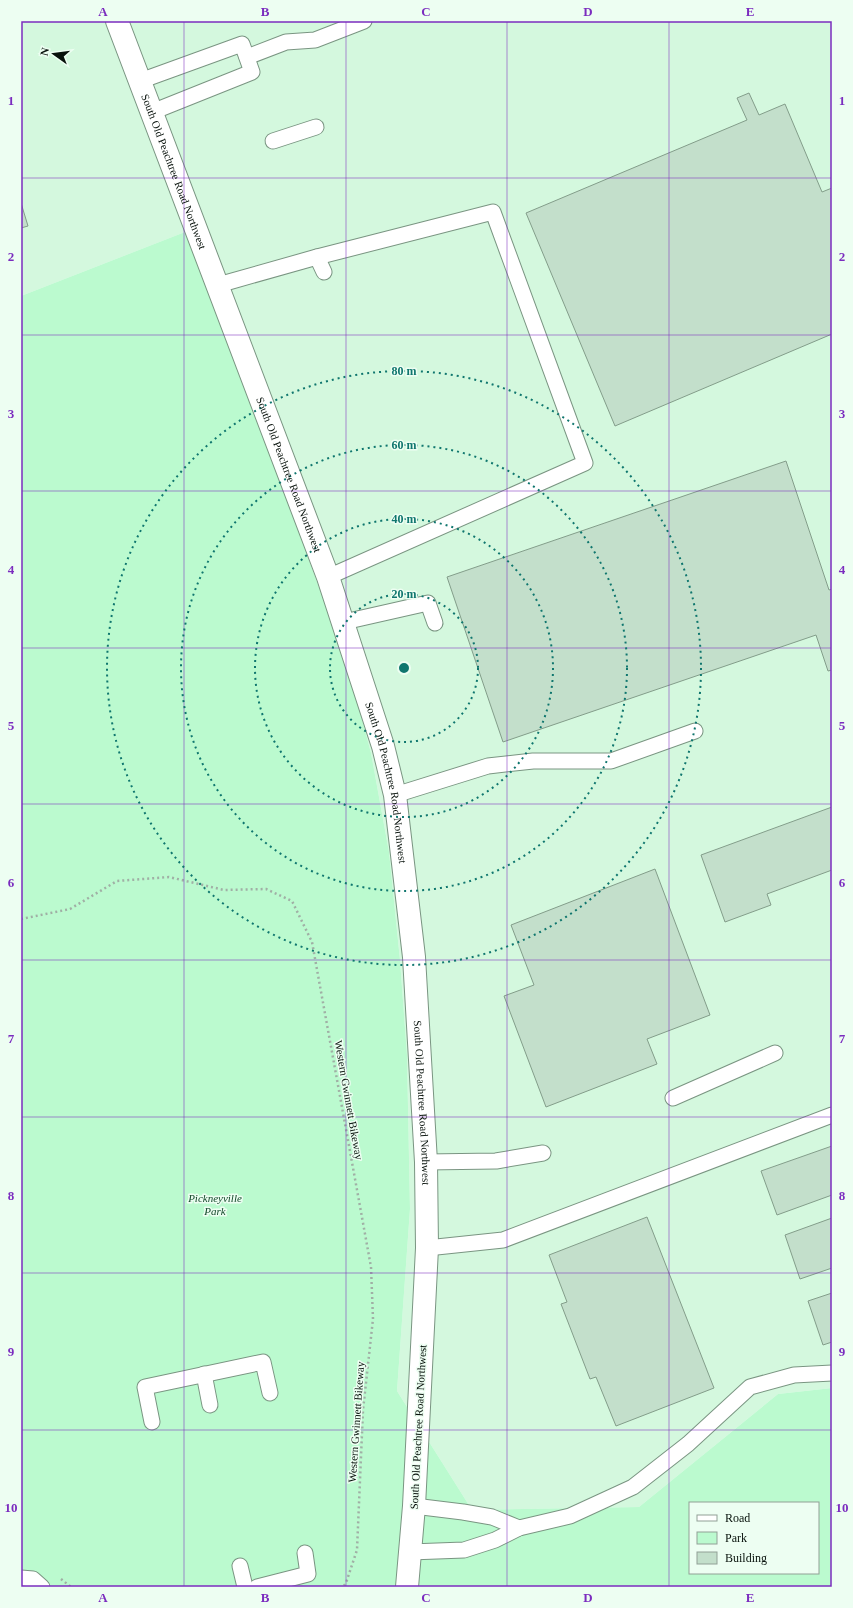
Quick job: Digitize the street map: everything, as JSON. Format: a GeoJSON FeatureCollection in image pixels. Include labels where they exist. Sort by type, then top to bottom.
{"type":"FeatureCollection","features":[{"type":"Feature","properties":{"kind":"street","name":"South Old Peachtree Road Northwest"},"geometry":{"type":"LineString","coordinates":[[117,21],[328,577],[344,622],[383,746],[395,795],[414,957],[426,1162],[427,1248],[414,1506],[407,1587]]}},
{"type":"Feature","properties":{"kind":"lane"},"geometry":{"type":"LineString","coordinates":[[140,81],[244,50],[286,42],[315,40],[364,21]]}},
{"type":"Feature","properties":{"kind":"lane"},"geometry":{"type":"LineString","coordinates":[[152,112],[252,72],[244,50]]}},
{"type":"Feature","properties":{"kind":"lane"},"geometry":{"type":"LineString","coordinates":[[274,141],[316,127]]}},
{"type":"Feature","properties":{"kind":"lane"},"geometry":{"type":"LineString","coordinates":[[218,285],[493,212],[585,463],[328,577]]}},
{"type":"Feature","properties":{"kind":"lane"},"geometry":{"type":"LineString","coordinates":[[317,258],[324,272]]}},
{"type":"Feature","properties":{"kind":"lane"},"geometry":{"type":"LineString","coordinates":[[344,622],[428,603],[435,623]]}},
{"type":"Feature","properties":{"kind":"lane"},"geometry":{"type":"LineString","coordinates":[[395,795],[488,766],[533,761],[611,761],[695,731]]}},
{"type":"Feature","properties":{"kind":"lane"},"geometry":{"type":"LineString","coordinates":[[673,1098],[775,1053]]}},
{"type":"Feature","properties":{"kind":"lane"},"geometry":{"type":"LineString","coordinates":[[427,1248],[502,1240],[832,1115]]}},
{"type":"Feature","properties":{"kind":"lane"},"geometry":{"type":"LineString","coordinates":[[426,1162],[496,1161],[543,1153]]}},
{"type":"Feature","properties":{"kind":"lane"},"geometry":{"type":"LineString","coordinates":[[152,1422],[145,1387],[263,1362],[270,1393]]}},
{"type":"Feature","properties":{"kind":"lane"},"geometry":{"type":"LineString","coordinates":[[410,1552],[464,1550],[495,1540],[519,1528],[570,1516],[633,1487],[688,1444],[750,1387],[794,1375],[832,1373]]}},
{"type":"Feature","properties":{"kind":"lane"},"geometry":{"type":"LineString","coordinates":[[204,1374],[210,1405]]}},
{"type":"Feature","properties":{"kind":"lane"},"geometry":{"type":"LineString","coordinates":[[414,1506],[492,1517],[519,1528]]}},
{"type":"Feature","properties":{"kind":"lane"},"geometry":{"type":"LineString","coordinates":[[257,1587],[308,1574],[305,1553]]}},
{"type":"Feature","properties":{"kind":"lane"},"geometry":{"type":"LineString","coordinates":[[240,1566],[245,1587]]}},
{"type":"Feature","properties":{"kind":"lane"},"geometry":{"type":"LineString","coordinates":[[21,1578],[33,1580],[42,1587]]}},
{"type":"Feature","properties":{"kind":"path","name":"Western Gwinnett Bikeway"},"geometry":{"type":"LineString","coordinates":[[21,919],[70,909],[117,881],[169,877],[224,890],[266,889],[292,901],[312,942],[371,1267],[373,1318],[363,1410],[357,1550],[346,1583],[343,1587]]}},
{"type":"Feature","properties":{"kind":"shaded area"},"geometry":{"type":"Polygon","coordinates":[[[21,21],[832,21],[832,1388],[778,1394],[639,1507],[472,1510],[397,1391],[410,1209],[407,1055],[400,960],[389,852],[371,753],[348,666],[309,560],[311,556],[185,232],[21,296],[21,21]]]}},
{"type":"Feature","properties":{"kind":"green space","name":"Pickneyville Park"},"geometry":{"type":"Polygon","coordinates":[[[185,232],[311,557],[309,560],[348,666],[371,753],[389,852],[400,960],[407,1055],[410,1209],[397,1391],[472,1510],[639,1507],[778,1394],[832,1388],[832,1587],[21,1587],[21,296],[185,232]]]}},
{"type":"Feature","properties":{"kind":"building"},"geometry":{"type":"Polygon","coordinates":[[[749,93],[759,115],[785,104],[822,192],[832,188],[832,334],[615,426],[526,213],[747,120],[737,98],[749,93]]]}},
{"type":"Feature","properties":{"kind":"building"},"geometry":{"type":"Polygon","coordinates":[[[21,203],[28,226],[21,228],[21,203]]]}},
{"type":"Feature","properties":{"kind":"building"},"geometry":{"type":"Polygon","coordinates":[[[786,461],[829,590],[832,589],[832,670],[828,671],[816,635],[503,742],[447,577],[786,461]]]}},
{"type":"Feature","properties":{"kind":"building"},"geometry":{"type":"Polygon","coordinates":[[[832,807],[832,870],[767,894],[771,905],[725,922],[701,855],[832,807]]]}},
{"type":"Feature","properties":{"kind":"building"},"geometry":{"type":"Polygon","coordinates":[[[655,869],[710,1015],[647,1039],[657,1064],[546,1107],[504,996],[534,985],[511,925],[655,869]]]}},
{"type":"Feature","properties":{"kind":"building"},"geometry":{"type":"Polygon","coordinates":[[[832,1146],[832,1195],[777,1215],[761,1171],[832,1146]]]}},
{"type":"Feature","properties":{"kind":"building"},"geometry":{"type":"Polygon","coordinates":[[[647,1217],[714,1388],[616,1426],[596,1377],[590,1379],[561,1304],[567,1302],[549,1255],[647,1217]]]}},
{"type":"Feature","properties":{"kind":"building"},"geometry":{"type":"Polygon","coordinates":[[[832,1218],[832,1268],[800,1279],[785,1235],[832,1218]]]}},
{"type":"Feature","properties":{"kind":"building"},"geometry":{"type":"Polygon","coordinates":[[[832,1293],[832,1342],[823,1345],[808,1301],[832,1293]]]}}]}
